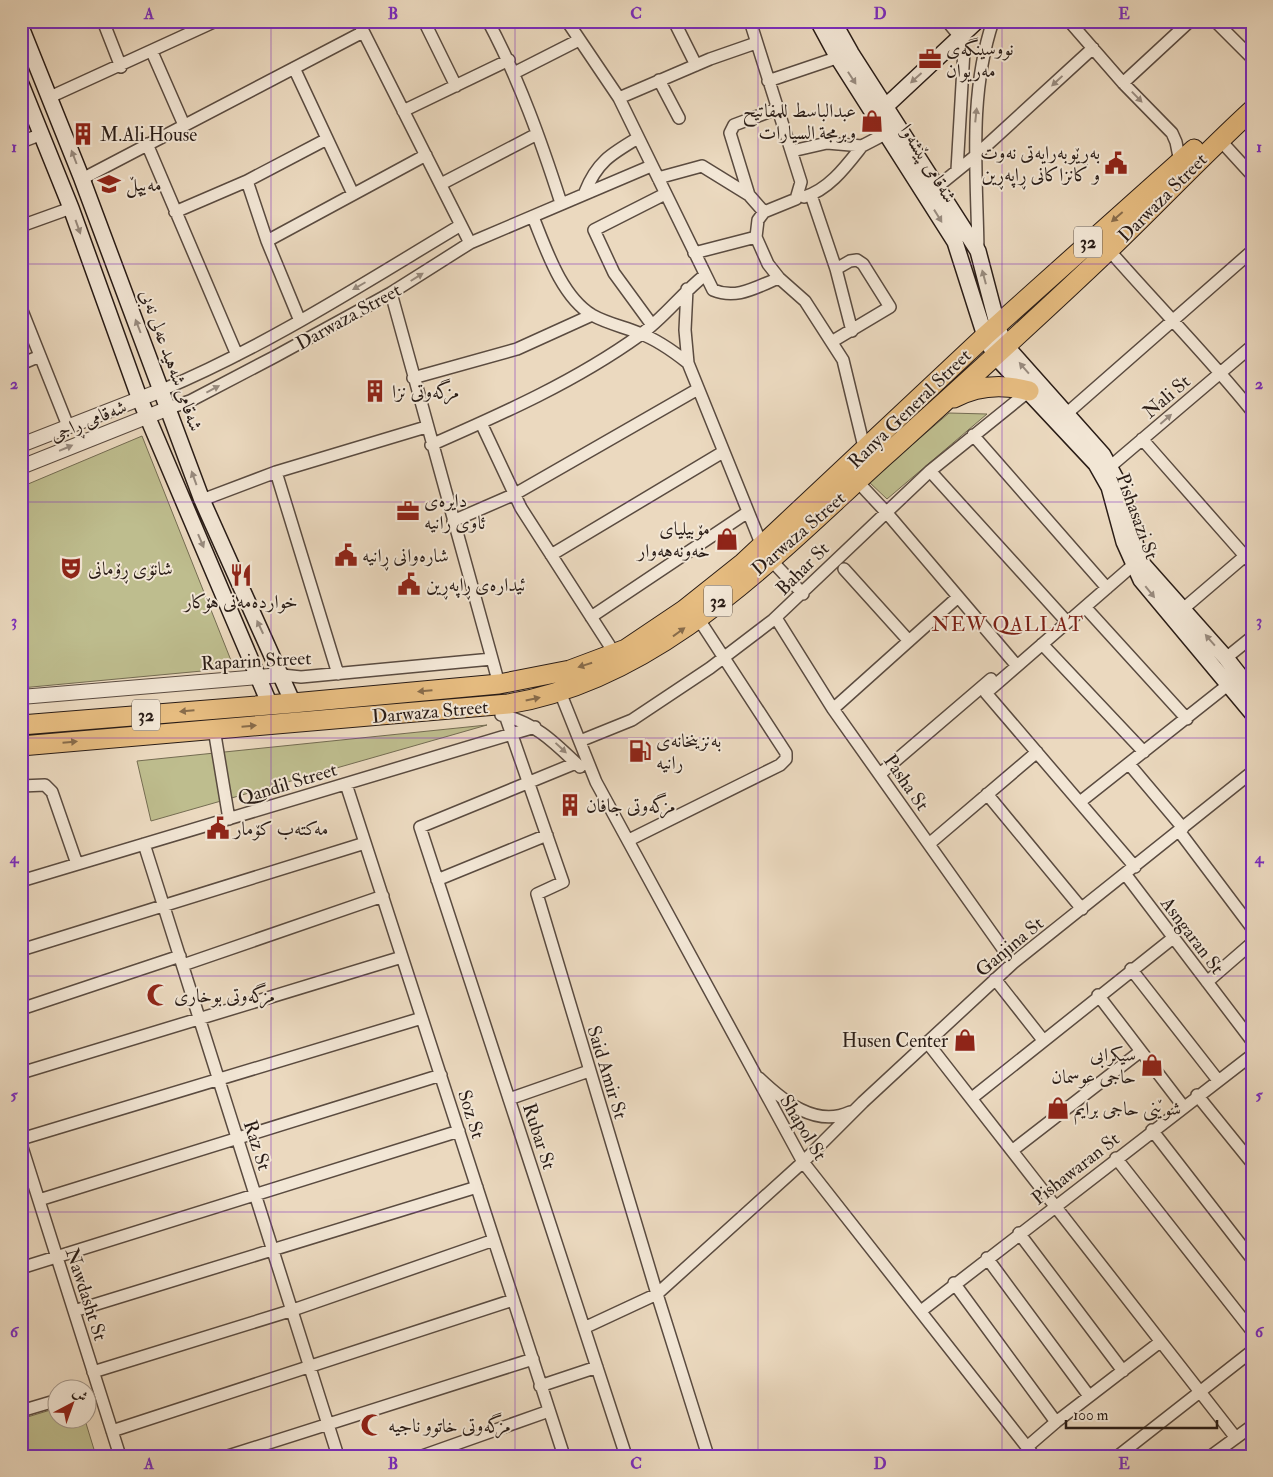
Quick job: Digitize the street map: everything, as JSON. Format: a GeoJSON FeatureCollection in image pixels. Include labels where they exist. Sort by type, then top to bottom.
{"type":"FeatureCollection","features":[{"type":"Feature","properties":{"kind":"highway","name":"Ranya General Street"},"geometry":{"type":"LineString","coordinates":[[270,705],[498,684],[552,674],[615,654],[635,643],[684,610],[724,579],[766,552],[865,451],[991,330],[1252,96]]}},
{"type":"Feature","properties":{"kind":"highway","name":"Darwaza Street"},"geometry":{"type":"LineString","coordinates":[[21,746],[470,708],[525,701],[560,692],[606,675],[634,661],[698,618],[766,552],[856,481],[938,408],[1109,250],[1252,110]]}},
{"type":"Feature","properties":{"kind":"highway"},"geometry":{"type":"LineString","coordinates":[[938,408],[958,396],[980,388],[1005,386],[1029,391]]}},
{"type":"Feature","properties":{"kind":"highway","name":"32"},"geometry":{"type":"LineString","coordinates":[[21,725],[270,705]]}},
{"type":"Feature","properties":{"kind":"main road","name":"شەقامی پێشەوا"},"geometry":{"type":"LineString","coordinates":[[818,21],[885,107],[978,251],[991,330]]}},
{"type":"Feature","properties":{"kind":"main road","name":"شەقامی پێشەوا"},"geometry":{"type":"LineString","coordinates":[[833,21],[844,55],[887,133],[955,242],[991,330]]}},
{"type":"Feature","properties":{"kind":"main road"},"geometry":{"type":"LineString","coordinates":[[885,107],[977,21]]}},
{"type":"Feature","properties":{"kind":"main road","name":"شەقامی شەهید عەلی نەبی"},"geometry":{"type":"LineString","coordinates":[[21,27],[82,179],[202,500],[282,674],[293,703]]}},
{"type":"Feature","properties":{"kind":"main road"},"geometry":{"type":"LineString","coordinates":[[21,84],[70,208],[139,397],[270,705]]}},
{"type":"Feature","properties":{"kind":"main road","name":"Pishasazi St"},"geometry":{"type":"LineString","coordinates":[[991,330],[1000,351],[1029,391],[1105,471],[1116,479],[1128,510],[1136,562],[1148,589],[1252,713]]}},
{"type":"Feature","properties":{"kind":"main road","name":"Pishasazi St"},"geometry":{"type":"LineString","coordinates":[[1000,351],[1098,450],[1105,471]]}},
{"type":"Feature","properties":{"kind":"main road","name":"Pishasazi St"},"geometry":{"type":"LineString","coordinates":[[1136,562],[1183,609],[1252,691]]}},
{"type":"Feature","properties":{"kind":"street"},"geometry":{"type":"LineString","coordinates":[[103,21],[121,67]]}},
{"type":"Feature","properties":{"kind":"street"},"geometry":{"type":"LineString","coordinates":[[50,97],[152,52],[191,27],[216,21]]}},
{"type":"Feature","properties":{"kind":"street"},"geometry":{"type":"LineString","coordinates":[[358,21],[470,243]]}},
{"type":"Feature","properties":{"kind":"street"},"geometry":{"type":"LineString","coordinates":[[424,21],[456,86]]}},
{"type":"Feature","properties":{"kind":"street"},"geometry":{"type":"LineString","coordinates":[[488,21],[509,60],[561,203]]}},
{"type":"Feature","properties":{"kind":"street"},"geometry":{"type":"LineString","coordinates":[[567,21],[618,98],[713,290],[725,295],[736,295],[779,278]]}},
{"type":"Feature","properties":{"kind":"street"},"geometry":{"type":"LineString","coordinates":[[674,21],[696,65]]}},
{"type":"Feature","properties":{"kind":"street"},"geometry":{"type":"LineString","coordinates":[[750,21],[768,82],[779,108],[792,151],[800,182],[796,199]]}},
{"type":"Feature","properties":{"kind":"street"},"geometry":{"type":"LineString","coordinates":[[947,21],[961,38],[964,50],[957,170]]}},
{"type":"Feature","properties":{"kind":"street"},"geometry":{"type":"LineString","coordinates":[[978,251],[974,157],[975,122],[980,75],[993,21]]}},
{"type":"Feature","properties":{"kind":"street"},"geometry":{"type":"LineString","coordinates":[[1123,83],[1190,21]]}},
{"type":"Feature","properties":{"kind":"street"},"geometry":{"type":"LineString","coordinates":[[1215,21],[1252,58]]}},
{"type":"Feature","properties":{"kind":"street"},"geometry":{"type":"LineString","coordinates":[[1076,23],[1093,48],[1123,83],[1172,133],[1180,162]]}},
{"type":"Feature","properties":{"kind":"street"},"geometry":{"type":"LineString","coordinates":[[82,179],[363,32]]}},
{"type":"Feature","properties":{"kind":"street"},"geometry":{"type":"LineString","coordinates":[[514,73],[579,40]]}},
{"type":"Feature","properties":{"kind":"street"},"geometry":{"type":"LineString","coordinates":[[618,98],[756,42]]}},
{"type":"Feature","properties":{"kind":"street"},"geometry":{"type":"LineString","coordinates":[[937,187],[974,157],[1093,48]]}},
{"type":"Feature","properties":{"kind":"street"},"geometry":{"type":"LineString","coordinates":[[152,52],[184,125]]}},
{"type":"Feature","properties":{"kind":"street"},"geometry":{"type":"LineString","coordinates":[[768,82],[844,55]]}},
{"type":"Feature","properties":{"kind":"street"},"geometry":{"type":"LineString","coordinates":[[404,111],[509,60]]}},
{"type":"Feature","properties":{"kind":"street"},"geometry":{"type":"LineString","coordinates":[[294,68],[353,194]]}},
{"type":"Feature","properties":{"kind":"street"},"geometry":{"type":"LineString","coordinates":[[659,80],[679,118]]}},
{"type":"Feature","properties":{"kind":"street"},"geometry":{"type":"LineString","coordinates":[[749,195],[730,133],[731,128],[734,125],[779,108]]}},
{"type":"Feature","properties":{"kind":"street"},"geometry":{"type":"LineString","coordinates":[[865,451],[854,412],[846,368],[833,341],[805,301],[779,278],[768,264],[756,237],[758,220],[764,212],[811,195],[841,173],[862,146],[887,133]]}},
{"type":"Feature","properties":{"kind":"street"},"geometry":{"type":"LineString","coordinates":[[21,142],[42,134]]}},
{"type":"Feature","properties":{"kind":"street"},"geometry":{"type":"LineString","coordinates":[[441,184],[537,134]]}},
{"type":"Feature","properties":{"kind":"street"},"geometry":{"type":"LineString","coordinates":[[585,192],[592,174],[602,162],[638,138]]}},
{"type":"Feature","properties":{"kind":"street"},"geometry":{"type":"LineString","coordinates":[[174,212],[247,181],[327,139]]}},
{"type":"Feature","properties":{"kind":"street"},"geometry":{"type":"LineString","coordinates":[[1220,140],[1252,175]]}},
{"type":"Feature","properties":{"kind":"street"},"geometry":{"type":"LineString","coordinates":[[792,151],[827,143],[862,146]]}},
{"type":"Feature","properties":{"kind":"street"},"geometry":{"type":"LineString","coordinates":[[147,144],[174,212],[236,355]]}},
{"type":"Feature","properties":{"kind":"street"},"geometry":{"type":"LineString","coordinates":[[267,241],[426,155]]}},
{"type":"Feature","properties":{"kind":"street","name":"Darwaza Street"},"geometry":{"type":"LineString","coordinates":[[169,408],[209,392],[391,293],[470,243],[533,217],[585,192],[651,166]]}},
{"type":"Feature","properties":{"kind":"street"},"geometry":{"type":"LineString","coordinates":[[658,178],[702,166],[749,195],[764,212]]}},
{"type":"Feature","properties":{"kind":"street"},"geometry":{"type":"LineString","coordinates":[[247,181],[267,241],[300,321]]}},
{"type":"Feature","properties":{"kind":"street"},"geometry":{"type":"LineString","coordinates":[[652,325],[614,272],[594,230],[665,194]]}},
{"type":"Feature","properties":{"kind":"street"},"geometry":{"type":"LineString","coordinates":[[811,195],[836,268],[852,330]]}},
{"type":"Feature","properties":{"kind":"street"},"geometry":{"type":"LineString","coordinates":[[21,226],[70,208]]}},
{"type":"Feature","properties":{"kind":"street"},"geometry":{"type":"LineString","coordinates":[[533,217],[554,268],[570,293],[592,315],[642,334],[667,346],[688,363]]}},
{"type":"Feature","properties":{"kind":"street","name":"Darwaza Street"},"geometry":{"type":"LineString","coordinates":[[162,390],[236,355],[300,321],[461,225]]}},
{"type":"Feature","properties":{"kind":"street"},"geometry":{"type":"LineString","coordinates":[[694,253],[756,237]]}},
{"type":"Feature","properties":{"kind":"street"},"geometry":{"type":"LineString","coordinates":[[1109,250],[1171,321],[1221,372],[1252,412]]}},
{"type":"Feature","properties":{"kind":"street"},"geometry":{"type":"LineString","coordinates":[[1065,415],[1252,251]]}},
{"type":"Feature","properties":{"kind":"street"},"geometry":{"type":"LineString","coordinates":[[833,341],[890,307],[862,264],[857,260],[850,261],[836,268]]}},
{"type":"Feature","properties":{"kind":"street"},"geometry":{"type":"LineString","coordinates":[[432,445],[566,381],[642,334],[687,289],[705,275]]}},
{"type":"Feature","properties":{"kind":"street"},"geometry":{"type":"LineString","coordinates":[[687,289],[685,330],[688,363],[723,452],[766,552],[803,594]]}},
{"type":"Feature","properties":{"kind":"street"},"geometry":{"type":"LineString","coordinates":[[391,293],[426,427],[498,684]]}},
{"type":"Feature","properties":{"kind":"street"},"geometry":{"type":"LineString","coordinates":[[21,308],[68,426]]}},
{"type":"Feature","properties":{"kind":"street"},"geometry":{"type":"LineString","coordinates":[[413,378],[516,349],[592,315]]}},
{"type":"Feature","properties":{"kind":"street","name":"Nali St"},"geometry":{"type":"LineString","coordinates":[[1105,471],[1252,346]]}},
{"type":"Feature","properties":{"kind":"street"},"geometry":{"type":"LineString","coordinates":[[21,364],[40,356]]}},
{"type":"Feature","properties":{"kind":"street"},"geometry":{"type":"LineString","coordinates":[[453,521],[514,494],[698,389]]}},
{"type":"Feature","properties":{"kind":"street","name":"شەقامی ڕاجی"},"geometry":{"type":"LineString","coordinates":[[21,445],[139,397],[162,390]]}},
{"type":"Feature","properties":{"kind":"street","name":"Bahar St"},"geometry":{"type":"LineString","coordinates":[[580,741],[632,720],[725,657],[776,618],[930,471],[1029,391]]}},
{"type":"Feature","properties":{"kind":"street","name":"شەقامی ڕاجی"},"geometry":{"type":"LineString","coordinates":[[21,467],[169,408]]}},
{"type":"Feature","properties":{"kind":"street"},"geometry":{"type":"LineString","coordinates":[[480,423],[514,494],[615,654]]}},
{"type":"Feature","properties":{"kind":"street"},"geometry":{"type":"LineString","coordinates":[[202,500],[276,472],[426,427]]}},
{"type":"Feature","properties":{"kind":"street"},"geometry":{"type":"LineString","coordinates":[[973,435],[1107,588]]}},
{"type":"Feature","properties":{"kind":"street"},"geometry":{"type":"LineString","coordinates":[[1142,440],[1249,556],[1183,609]]}},
{"type":"Feature","properties":{"kind":"street"},"geometry":{"type":"LineString","coordinates":[[551,554],[723,452]]}},
{"type":"Feature","properties":{"kind":"street"},"geometry":{"type":"LineString","coordinates":[[930,471],[1067,622]]}},
{"type":"Feature","properties":{"kind":"street"},"geometry":{"type":"LineString","coordinates":[[276,472],[338,674]]}},
{"type":"Feature","properties":{"kind":"street"},"geometry":{"type":"LineString","coordinates":[[856,481],[886,512],[1015,663]]}},
{"type":"Feature","properties":{"kind":"street"},"geometry":{"type":"LineString","coordinates":[[591,617],[748,512]]}},
{"type":"Feature","properties":{"kind":"street"},"geometry":{"type":"LineString","coordinates":[[880,774],[1015,663],[1042,644],[1136,562]]}},
{"type":"Feature","properties":{"kind":"street"},"geometry":{"type":"LineString","coordinates":[[844,569],[909,641]]}},
{"type":"Feature","properties":{"kind":"street"},"geometry":{"type":"LineString","coordinates":[[833,709],[958,598]]}},
{"type":"Feature","properties":{"kind":"street"},"geometry":{"type":"LineString","coordinates":[[1085,607],[1187,718]]}},
{"type":"Feature","properties":{"kind":"street"},"geometry":{"type":"LineString","coordinates":[[629,840],[780,765],[786,759],[786,753],[698,618]]}},
{"type":"Feature","properties":{"kind":"street","name":"Pasha St"},"geometry":{"type":"LineString","coordinates":[[776,618],[833,709],[1013,963]]}},
{"type":"Feature","properties":{"kind":"street"},"geometry":{"type":"LineString","coordinates":[[1226,658],[1252,636]]}},
{"type":"Feature","properties":{"kind":"street"},"geometry":{"type":"LineString","coordinates":[[1042,644],[1144,752]]}},
{"type":"Feature","properties":{"kind":"street","name":"Raparin Street"},"geometry":{"type":"LineString","coordinates":[[21,697],[282,674],[301,677],[492,659]]}},
{"type":"Feature","properties":{"kind":"street"},"geometry":{"type":"LineString","coordinates":[[1015,663],[986,693],[1135,867]]}},
{"type":"Feature","properties":{"kind":"street"},"geometry":{"type":"LineString","coordinates":[[1080,802],[1229,684]]}},
{"type":"Feature","properties":{"kind":"street"},"geometry":{"type":"LineString","coordinates":[[560,692],[596,782]]}},
{"type":"Feature","properties":{"kind":"street"},"geometry":{"type":"LineString","coordinates":[[470,708],[505,716],[535,727],[596,782]]}},
{"type":"Feature","properties":{"kind":"street","name":"Said Amir St"},"geometry":{"type":"LineString","coordinates":[[505,716],[562,882],[537,894],[657,1294],[708,1456]]}},
{"type":"Feature","properties":{"kind":"street","name":"Qandil Street"},"geometry":{"type":"LineString","coordinates":[[21,881],[535,727]]}},
{"type":"Feature","properties":{"kind":"street"},"geometry":{"type":"LineString","coordinates":[[214,729],[229,819]]}},
{"type":"Feature","properties":{"kind":"street"},"geometry":{"type":"LineString","coordinates":[[929,844],[1037,752]]}},
{"type":"Feature","properties":{"kind":"street"},"geometry":{"type":"LineString","coordinates":[[529,783],[576,763]]}},
{"type":"Feature","properties":{"kind":"street"},"geometry":{"type":"LineString","coordinates":[[1129,764],[1181,830],[1252,928]]}},
{"type":"Feature","properties":{"kind":"street","name":"Ganjina St"},"geometry":{"type":"LineString","coordinates":[[584,1328],[657,1294],[803,1162],[863,1102],[1013,963],[1126,875],[1252,772]]}},
{"type":"Feature","properties":{"kind":"street","name":"Shapol St"},"geometry":{"type":"LineString","coordinates":[[596,782],[803,1162],[1031,1451]]}},
{"type":"Feature","properties":{"kind":"street","name":"Rubar St"},"geometry":{"type":"LineString","coordinates":[[529,783],[420,827],[626,1456]]}},
{"type":"Feature","properties":{"kind":"street","name":"Soz St"},"geometry":{"type":"LineString","coordinates":[[346,784],[564,1456]]}},
{"type":"Feature","properties":{"kind":"street"},"geometry":{"type":"LineString","coordinates":[[21,786],[45,785],[52,792],[76,864]]}},
{"type":"Feature","properties":{"kind":"street"},"geometry":{"type":"LineString","coordinates":[[987,794],[1082,909]]}},
{"type":"Feature","properties":{"kind":"street"},"geometry":{"type":"LineString","coordinates":[[437,880],[546,835]]}},
{"type":"Feature","properties":{"kind":"street"},"geometry":{"type":"LineString","coordinates":[[21,950],[366,843]]}},
{"type":"Feature","properties":{"kind":"street","name":"Raz St"},"geometry":{"type":"LineString","coordinates":[[144,844],[338,1456]]}},
{"type":"Feature","properties":{"kind":"street","name":"Asngaran St"},"geometry":{"type":"LineString","coordinates":[[1126,875],[1252,1041]]}},
{"type":"Feature","properties":{"kind":"street"},"geometry":{"type":"LineString","coordinates":[[21,1009],[383,896]]}},
{"type":"Feature","properties":{"kind":"street"},"geometry":{"type":"LineString","coordinates":[[972,1098],[1098,995],[1173,938]]}},
{"type":"Feature","properties":{"kind":"street"},"geometry":{"type":"LineString","coordinates":[[1207,982],[1252,943]]}},
{"type":"Feature","properties":{"kind":"street"},"geometry":{"type":"LineString","coordinates":[[21,1073],[402,957]]}},
{"type":"Feature","properties":{"kind":"street"},"geometry":{"type":"LineString","coordinates":[[1132,969],[1217,1080]]}},
{"type":"Feature","properties":{"kind":"street"},"geometry":{"type":"LineString","coordinates":[[995,979],[1043,1040]]}},
{"type":"Feature","properties":{"kind":"street"},"geometry":{"type":"LineString","coordinates":[[1098,995],[1183,1106]]}},
{"type":"Feature","properties":{"kind":"street"},"geometry":{"type":"LineString","coordinates":[[21,1139],[422,1018]]}},
{"type":"Feature","properties":{"kind":"street"},"geometry":{"type":"LineString","coordinates":[[927,1042],[1236,1438]]}},
{"type":"Feature","properties":{"kind":"street"},"geometry":{"type":"LineString","coordinates":[[1013,1150],[1141,1051]]}},
{"type":"Feature","properties":{"kind":"street","name":"Pishawaran St"},"geometry":{"type":"LineString","coordinates":[[921,1311],[954,1283],[1197,1095],[1252,1055]]}},
{"type":"Feature","properties":{"kind":"street"},"geometry":{"type":"LineString","coordinates":[[746,1059],[760,1079],[773,1091],[793,1105],[811,1114],[823,1118],[835,1118],[849,1113],[863,1102]]}},
{"type":"Feature","properties":{"kind":"street"},"geometry":{"type":"LineString","coordinates":[[509,1099],[589,1070]]}},
{"type":"Feature","properties":{"kind":"street"},"geometry":{"type":"LineString","coordinates":[[39,1200],[441,1076]]}},
{"type":"Feature","properties":{"kind":"street"},"geometry":{"type":"LineString","coordinates":[[1197,1095],[1252,1163]]}},
{"type":"Feature","properties":{"kind":"street"},"geometry":{"type":"LineString","coordinates":[[1152,1130],[1252,1259]]}},
{"type":"Feature","properties":{"kind":"street"},"geometry":{"type":"LineString","coordinates":[[21,1268],[459,1131]]}},
{"type":"Feature","properties":{"kind":"street","name":"Nawdasht St"},"geometry":{"type":"LineString","coordinates":[[23,1151],[93,1372],[93,1380]]}},
{"type":"Feature","properties":{"kind":"street"},"geometry":{"type":"LineString","coordinates":[[1116,1158],[1252,1330]]}},
{"type":"Feature","properties":{"kind":"street"},"geometry":{"type":"LineString","coordinates":[[74,1311],[477,1187]]}},
{"type":"Feature","properties":{"kind":"street"},"geometry":{"type":"LineString","coordinates":[[1019,1233],[1123,1371]]}},
{"type":"Feature","properties":{"kind":"street"},"geometry":{"type":"LineString","coordinates":[[93,1372],[292,1310],[494,1240]]}},
{"type":"Feature","properties":{"kind":"street"},"geometry":{"type":"LineString","coordinates":[[987,1258],[1089,1396]]}},
{"type":"Feature","properties":{"kind":"street"},"geometry":{"type":"LineString","coordinates":[[954,1283],[1056,1422]]}},
{"type":"Feature","properties":{"kind":"street"},"geometry":{"type":"LineString","coordinates":[[112,1431],[513,1300]]}},
{"type":"Feature","properties":{"kind":"street"},"geometry":{"type":"LineString","coordinates":[[1031,1451],[1056,1422],[1160,1342]]}},
{"type":"Feature","properties":{"kind":"street"},"geometry":{"type":"LineString","coordinates":[[1118,1456],[1252,1351]]}},
{"type":"Feature","properties":{"kind":"street"},"geometry":{"type":"LineString","coordinates":[[228,1456],[327,1423],[532,1360]]}},
{"type":"Feature","properties":{"kind":"street"},"geometry":{"type":"LineString","coordinates":[[540,1386],[597,1367]]}},
{"type":"Feature","properties":{"kind":"street","name":"Nawdasht St"},"geometry":{"type":"LineString","coordinates":[[98,1400],[112,1431],[120,1456]]}},
{"type":"Feature","properties":{"kind":"street"},"geometry":{"type":"LineString","coordinates":[[21,1411],[48,1403]]}},
{"type":"Feature","properties":{"kind":"street"},"geometry":{"type":"LineString","coordinates":[[422,1456],[549,1411]]}},
{"type":"Feature","properties":{"kind":"street"},"geometry":{"type":"LineString","coordinates":[[1211,1456],[1252,1426]]}},
{"type":"Feature","properties":{"kind":"shaded area"},"geometry":{"type":"Polygon","coordinates":[[[949,413],[987,414],[887,499],[869,482],[949,413]]]}},
{"type":"Feature","properties":{"kind":"shaded area"},"geometry":{"type":"Polygon","coordinates":[[[142,436],[234,668],[21,688],[21,487],[142,436]]]}},
{"type":"Feature","properties":{"kind":"shaded area"},"geometry":{"type":"Polygon","coordinates":[[[487,725],[151,821],[137,761],[487,725]]]}},
{"type":"Feature","properties":{"kind":"shaded area"},"geometry":{"type":"Polygon","coordinates":[[[48,1411],[48,1430],[88,1430],[96,1456],[21,1456],[21,1419],[48,1411]]]}},
{"type":"Feature","properties":{"kind":"place","name":"نووسینگەی مەریوان"},"geometry":{"type":"Point","coordinates":[930,59]}},
{"type":"Feature","properties":{"kind":"place","name":"عبدالباسط للمفاتيح وبرمجة السيارات"},"geometry":{"type":"Point","coordinates":[872,121]}},
{"type":"Feature","properties":{"kind":"place","name":"M.Ali House"},"geometry":{"type":"Point","coordinates":[83,134]}},
{"type":"Feature","properties":{"kind":"place","name":"بەڕێوبەرایەتی نەوت و کانزاکانی ڕاپەڕین"},"geometry":{"type":"Point","coordinates":[1116,163]}},
{"type":"Feature","properties":{"kind":"place","name":"مەیپڵ"},"geometry":{"type":"Point","coordinates":[109,184]}},
{"type":"Feature","properties":{"kind":"place","name":"مزگەوتی نزا"},"geometry":{"type":"Point","coordinates":[375,391]}},
{"type":"Feature","properties":{"kind":"place","name":"دایرەی ئاوی رانیە"},"geometry":{"type":"Point","coordinates":[408,511]}},
{"type":"Feature","properties":{"kind":"place","name":"مۆبیلیای خەونەهەوار"},"geometry":{"type":"Point","coordinates":[727,539]}},
{"type":"Feature","properties":{"kind":"place","name":"شارەوانی ڕانیە"},"geometry":{"type":"Point","coordinates":[346,555]}},
{"type":"Feature","properties":{"kind":"place","name":"شانۆی ڕۆمانی"},"geometry":{"type":"Point","coordinates":[71,568]}},
{"type":"Feature","properties":{"kind":"place","name":"خواردەمەنی هۆکار"},"geometry":{"type":"Point","coordinates":[241,575]}},
{"type":"Feature","properties":{"kind":"place","name":"ئیدارەی ڕاپەڕین"},"geometry":{"type":"Point","coordinates":[409,584]}},
{"type":"Feature","properties":{"kind":"place","name":"بەنزینخانەی رانیە"},"geometry":{"type":"Point","coordinates":[640,751]}},
{"type":"Feature","properties":{"kind":"place","name":"مزگەوتی جافان"},"geometry":{"type":"Point","coordinates":[570,805]}},
{"type":"Feature","properties":{"kind":"place","name":"مەکتەب کۆمار"},"geometry":{"type":"Point","coordinates":[218,828]}},
{"type":"Feature","properties":{"kind":"place","name":"مزگەوتی بوخاری"},"geometry":{"type":"Point","coordinates":[158,995]}},
{"type":"Feature","properties":{"kind":"place","name":"Husen Center"},"geometry":{"type":"Point","coordinates":[965,1040]}},
{"type":"Feature","properties":{"kind":"place","name":"سیکرابی حاجی عوسمان"},"geometry":{"type":"Point","coordinates":[1152,1065]}},
{"type":"Feature","properties":{"kind":"place","name":"شوێنی حاجی برایم"},"geometry":{"type":"Point","coordinates":[1058,1108]}},
{"type":"Feature","properties":{"kind":"place","name":"مزگەوتی خاتوو ناجیە"},"geometry":{"type":"Point","coordinates":[372,1425]}},
{"type":"Feature","properties":{"kind":"district","name":"NEW QALLAT"},"geometry":{"type":"Point","coordinates":[1008,624]}}]}
